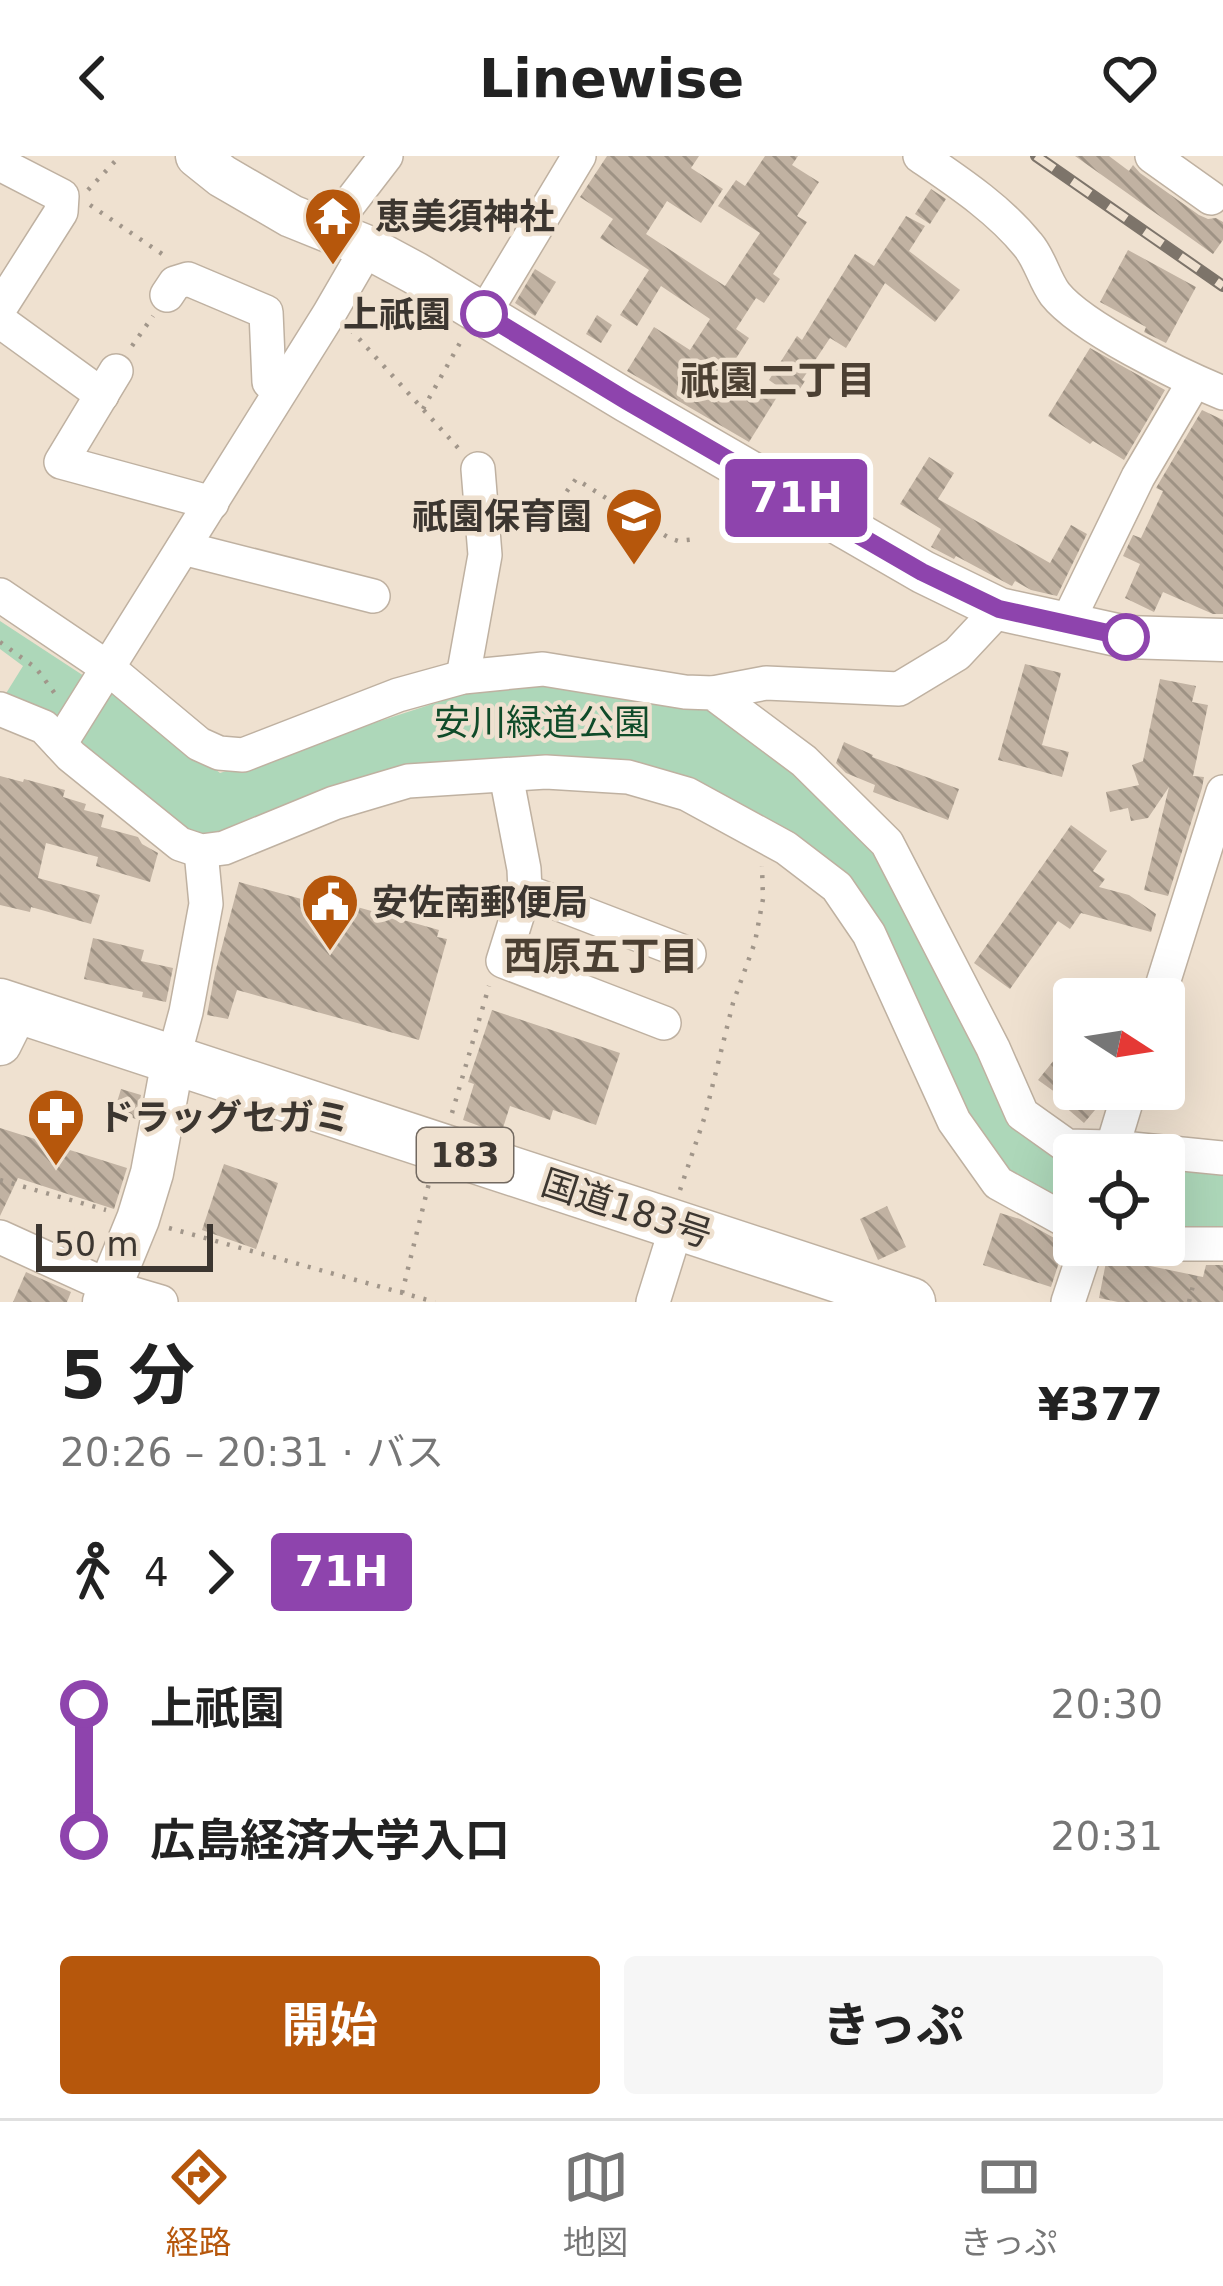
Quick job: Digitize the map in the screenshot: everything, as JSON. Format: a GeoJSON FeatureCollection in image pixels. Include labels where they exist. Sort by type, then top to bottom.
{"type":"FeatureCollection","features":[{"type":"Feature","properties":{"kind":"highway","name":"国道183号"},"geometry":{"type":"LineString","coordinates":[[6,1019],[173,1060],[676,1213],[911,1302]]}},
{"type":"Feature","properties":{"kind":"main road"},"geometry":{"type":"LineString","coordinates":[[197,156],[291,217],[346,237],[922,572],[999,609],[1126,637],[1223,640]]}},
{"type":"Feature","properties":{"kind":"main road"},"geometry":{"type":"LineString","coordinates":[[107,1294],[152,1173],[173,1060]]}},
{"type":"Feature","properties":{"kind":"street"},"geometry":{"type":"LineString","coordinates":[[60,744],[358,264],[346,237],[386,156]]}},
{"type":"Feature","properties":{"kind":"street"},"geometry":{"type":"LineString","coordinates":[[481,312],[580,156]]}},
{"type":"Feature","properties":{"kind":"street"},"geometry":{"type":"LineString","coordinates":[[920,156],[977,196],[1029,245],[1055,294],[1092,325],[1223,393]]}},
{"type":"Feature","properties":{"kind":"street"},"geometry":{"type":"LineString","coordinates":[[1152,156],[1210,198]]}},
{"type":"Feature","properties":{"kind":"street"},"geometry":{"type":"LineString","coordinates":[[0,164],[62,196],[61,212],[0,308]]}},
{"type":"Feature","properties":{"kind":"street"},"geometry":{"type":"LineString","coordinates":[[172,280],[188,280],[266,312],[269,382],[279,392]]}},
{"type":"Feature","properties":{"kind":"street"},"geometry":{"type":"LineString","coordinates":[[0,321],[109,383],[61,462],[212,503]]}},
{"type":"Feature","properties":{"kind":"street"},"geometry":{"type":"LineString","coordinates":[[1066,625],[1138,477],[1188,392]]}},
{"type":"Feature","properties":{"kind":"street"},"geometry":{"type":"LineString","coordinates":[[463,677],[484,555],[478,469]]}},
{"type":"Feature","properties":{"kind":"street"},"geometry":{"type":"LineString","coordinates":[[183,548],[373,596]]}},
{"type":"Feature","properties":{"kind":"street"},"geometry":{"type":"LineString","coordinates":[[0,595],[108,668],[199,744],[219,753],[243,755],[398,694],[463,677],[543,669],[685,692],[713,693],[766,682],[899,689],[957,654],[999,609]]}},
{"type":"Feature","properties":{"kind":"street"},"geometry":{"type":"LineString","coordinates":[[713,693],[805,761],[887,843],[1022,1114],[1053,1136]]}},
{"type":"Feature","properties":{"kind":"street"},"geometry":{"type":"LineString","coordinates":[[0,709],[44,727],[180,844],[201,851],[224,848],[334,802],[408,781],[546,772],[628,777],[687,794],[786,848],[837,887],[869,934],[954,1120],[998,1183],[1053,1213]]}},
{"type":"Feature","properties":{"kind":"street"},"geometry":{"type":"LineString","coordinates":[[506,775],[525,891],[503,961],[664,1023]]}},
{"type":"Feature","properties":{"kind":"street"},"geometry":{"type":"LineString","coordinates":[[1166,978],[1220,811]]}},
{"type":"Feature","properties":{"kind":"street"},"geometry":{"type":"LineString","coordinates":[[173,1060],[206,904],[201,851]]}},
{"type":"Feature","properties":{"kind":"street"},"geometry":{"type":"LineString","coordinates":[[525,891],[689,954]]}},
{"type":"Feature","properties":{"kind":"street"},"geometry":{"type":"LineString","coordinates":[[1185,1151],[1219,1151]]}},
{"type":"Feature","properties":{"kind":"street"},"geometry":{"type":"LineString","coordinates":[[653,1302],[676,1213]]}},
{"type":"Feature","properties":{"kind":"street"},"geometry":{"type":"LineString","coordinates":[[0,1237],[107,1294],[161,1302]]}},
{"type":"Feature","properties":{"kind":"street"},"geometry":{"type":"LineString","coordinates":[[1185,1244],[1223,1244]]}},
{"type":"Feature","properties":{"kind":"street"},"geometry":{"type":"LineString","coordinates":[[1068,1302],[1080,1266]]}},
{"type":"Feature","properties":{"kind":"path"},"geometry":{"type":"LineString","coordinates":[[109,383],[172,280],[80,199],[121,156]]}},
{"type":"Feature","properties":{"kind":"path"},"geometry":{"type":"LineString","coordinates":[[423,409],[481,312]]}},
{"type":"Feature","properties":{"kind":"path"},"geometry":{"type":"LineString","coordinates":[[329,314],[337,314],[478,469],[540,527],[576,479],[669,538],[697,539]]}},
{"type":"Feature","properties":{"kind":"path"},"geometry":{"type":"LineString","coordinates":[[0,642],[36,668],[60,700]]}},
{"type":"Feature","properties":{"kind":"path"},"geometry":{"type":"LineString","coordinates":[[676,1213],[733,1004],[755,942],[763,899],[759,833]]}},
{"type":"Feature","properties":{"kind":"path"},"geometry":{"type":"LineString","coordinates":[[448,1125],[494,969],[503,961]]}},
{"type":"Feature","properties":{"kind":"path"},"geometry":{"type":"LineString","coordinates":[[402,1293],[432,1172]]}},
{"type":"Feature","properties":{"kind":"path"},"geometry":{"type":"LineString","coordinates":[[0,1180],[435,1302]]}},
{"type":"Feature","properties":{"kind":"green space"},"geometry":{"type":"Polygon","coordinates":[[[0,621],[84,676],[59,723],[5,695],[23,666],[0,649],[0,621]]]}},
{"type":"Feature","properties":{"kind":"green space","name":"安川緑道公園"},"geometry":{"type":"Polygon","coordinates":[[[541,680],[706,706],[781,762],[882,857],[1015,1120],[1053,1143],[1053,1205],[1001,1174],[965,1114],[851,883],[739,807],[547,764],[211,844],[175,829],[72,743],[112,688],[220,773],[463,694],[541,680]]]}},
{"type":"Feature","properties":{"kind":"green space"},"geometry":{"type":"Polygon","coordinates":[[[1185,1166],[1223,1171],[1223,1232],[1185,1228],[1185,1166]]]}},
{"type":"Feature","properties":{"kind":"building"},"geometry":{"type":"Polygon","coordinates":[[[607,156],[699,156],[691,168],[723,189],[701,223],[667,201],[646,234],[725,286],[760,233],[718,206],[736,180],[745,186],[765,156],[798,156],[792,165],[819,182],[797,216],[807,222],[773,274],[780,279],[764,303],[756,298],[736,329],[749,338],[733,370],[777,397],[749,442],[627,371],[654,327],[690,350],[710,319],[661,286],[637,326],[620,315],[649,270],[600,238],[613,219],[580,197],[607,156]]]}},
{"type":"Feature","properties":{"kind":"building"},"geometry":{"type":"Polygon","coordinates":[[[1075,156],[1109,156],[1129,171],[1133,165],[1199,215],[1223,222],[1223,240],[1213,254],[1075,156]]]}},
{"type":"Feature","properties":{"kind":"building"},"geometry":{"type":"Polygon","coordinates":[[[931,189],[946,199],[930,224],[915,214],[931,189]]]}},
{"type":"Feature","properties":{"kind":"building"},"geometry":{"type":"Polygon","coordinates":[[[906,216],[925,226],[909,251],[960,290],[935,322],[885,283],[846,348],[830,338],[794,398],[769,380],[797,336],[802,340],[855,254],[874,266],[906,216]]]}},
{"type":"Feature","properties":{"kind":"building"},"geometry":{"type":"Polygon","coordinates":[[[1128,250],[1196,287],[1166,343],[1100,302],[1128,250]]]}},
{"type":"Feature","properties":{"kind":"building"},"geometry":{"type":"Polygon","coordinates":[[[535,269],[556,282],[535,316],[515,303],[535,269]]]}},
{"type":"Feature","properties":{"kind":"building"},"geometry":{"type":"Polygon","coordinates":[[[597,315],[612,325],[601,343],[586,334],[597,315]]]}},
{"type":"Feature","properties":{"kind":"building"},"geometry":{"type":"Polygon","coordinates":[[[1090,348],[1165,390],[1124,460],[1048,416],[1090,348]]]}},
{"type":"Feature","properties":{"kind":"building"},"geometry":{"type":"Polygon","coordinates":[[[1202,410],[1223,420],[1223,614],[1163,592],[1154,612],[1125,598],[1140,564],[1123,556],[1133,535],[1141,538],[1163,491],[1156,488],[1202,410]]]}},
{"type":"Feature","properties":{"kind":"building"},"geometry":{"type":"Polygon","coordinates":[[[929,457],[954,473],[938,499],[1050,563],[1071,525],[1087,534],[1057,596],[1015,581],[1012,586],[931,547],[941,529],[900,504],[929,457]]]}},
{"type":"Feature","properties":{"kind":"building"},"geometry":{"type":"Polygon","coordinates":[[[1025,664],[1061,673],[1042,745],[1069,752],[1062,777],[998,760],[1025,664]]]}},
{"type":"Feature","properties":{"kind":"building"},"geometry":{"type":"Polygon","coordinates":[[[1160,679],[1196,686],[1192,702],[1208,705],[1193,776],[1204,777],[1202,788],[1168,896],[1144,890],[1169,787],[1148,818],[1131,821],[1128,808],[1110,812],[1106,792],[1139,785],[1132,765],[1143,761],[1160,679]]]}},
{"type":"Feature","properties":{"kind":"building"},"geometry":{"type":"Polygon","coordinates":[[[844,742],[959,789],[948,820],[873,792],[875,785],[846,773],[836,763],[844,742]]]}},
{"type":"Feature","properties":{"kind":"building"},"geometry":{"type":"Polygon","coordinates":[[[0,776],[65,790],[63,797],[104,815],[101,827],[138,837],[158,853],[150,882],[96,866],[98,857],[46,843],[38,878],[100,895],[91,924],[31,907],[30,912],[0,905],[0,776]]]}},
{"type":"Feature","properties":{"kind":"building"},"geometry":{"type":"Polygon","coordinates":[[[1071,825],[1107,851],[1093,871],[1105,879],[1099,887],[1129,895],[1156,914],[1151,932],[1081,913],[1070,929],[1058,921],[1010,989],[974,963],[1071,825]]]}},
{"type":"Feature","properties":{"kind":"building"},"geometry":{"type":"Polygon","coordinates":[[[239,882],[316,903],[318,896],[439,930],[437,937],[447,939],[419,1040],[237,990],[228,1019],[207,1015],[239,882]]]}},
{"type":"Feature","properties":{"kind":"building"},"geometry":{"type":"Polygon","coordinates":[[[93,938],[144,950],[141,961],[173,968],[166,1002],[84,979],[93,938]]]}},
{"type":"Feature","properties":{"kind":"building"},"geometry":{"type":"Polygon","coordinates":[[[492,1010],[620,1053],[596,1125],[553,1110],[550,1120],[510,1106],[501,1134],[463,1120],[474,1084],[468,1082],[492,1010]]]}},
{"type":"Feature","properties":{"kind":"building"},"geometry":{"type":"Polygon","coordinates":[[[1053,1061],[1053,1091],[1038,1080],[1053,1061]]]}},
{"type":"Feature","properties":{"kind":"building"},"geometry":{"type":"Polygon","coordinates":[[[121,1089],[141,1095],[136,1119],[114,1112],[121,1089]]]}},
{"type":"Feature","properties":{"kind":"building"},"geometry":{"type":"Polygon","coordinates":[[[1069,1110],[1095,1110],[1084,1123],[1069,1110]]]}},
{"type":"Feature","properties":{"kind":"building"},"geometry":{"type":"Polygon","coordinates":[[[0,1128],[127,1168],[114,1209],[18,1178],[0,1216],[0,1128]]]}},
{"type":"Feature","properties":{"kind":"building"},"geometry":{"type":"Polygon","coordinates":[[[224,1164],[278,1183],[256,1249],[202,1230],[224,1164]]]}},
{"type":"Feature","properties":{"kind":"building"},"geometry":{"type":"Polygon","coordinates":[[[887,1206],[906,1247],[878,1260],[860,1219],[887,1206]]]}},
{"type":"Feature","properties":{"kind":"building"},"geometry":{"type":"Polygon","coordinates":[[[1000,1213],[1053,1237],[1053,1266],[1058,1266],[1051,1287],[983,1265],[1000,1213]]]}},
{"type":"Feature","properties":{"kind":"building"},"geometry":{"type":"Polygon","coordinates":[[[1206,1265],[1223,1265],[1223,1302],[1099,1298],[1105,1266],[1150,1266],[1203,1277],[1206,1265]]]}},
{"type":"Feature","properties":{"kind":"building"},"geometry":{"type":"Polygon","coordinates":[[[26,1272],[71,1292],[67,1302],[13,1302],[26,1272]]]}},
{"type":"Feature","properties":{"kind":"railway"},"geometry":{"type":"LineString","coordinates":[[1036,156],[1223,286]]}},
{"type":"Feature","properties":{"kind":"bus line","name":"71H"},"geometry":{"type":"LineString","coordinates":[[484,314],[922,572],[999,609],[1126,637]]}},
{"type":"Feature","properties":{"kind":"place","name":"恵美須神社"},"geometry":{"type":"Point","coordinates":[333,267]}},
{"type":"Feature","properties":{"kind":"place","name":"上祇園"},"geometry":{"type":"Point","coordinates":[484,314]}},
{"type":"Feature","properties":{"kind":"place","name":"祇園保育園"},"geometry":{"type":"Point","coordinates":[634,567]}},
{"type":"Feature","properties":{"kind":"place","name":"安佐南郵便局"},"geometry":{"type":"Point","coordinates":[330,953]}},
{"type":"Feature","properties":{"kind":"place","name":"ドラッグセガミ"},"geometry":{"type":"Point","coordinates":[56,1168]}},
{"type":"Feature","properties":{"kind":"district","name":"祇園二丁目"},"geometry":{"type":"Point","coordinates":[778,380]}},
{"type":"Feature","properties":{"kind":"district","name":"西原五丁目"},"geometry":{"type":"Point","coordinates":[601,956]}}]}
